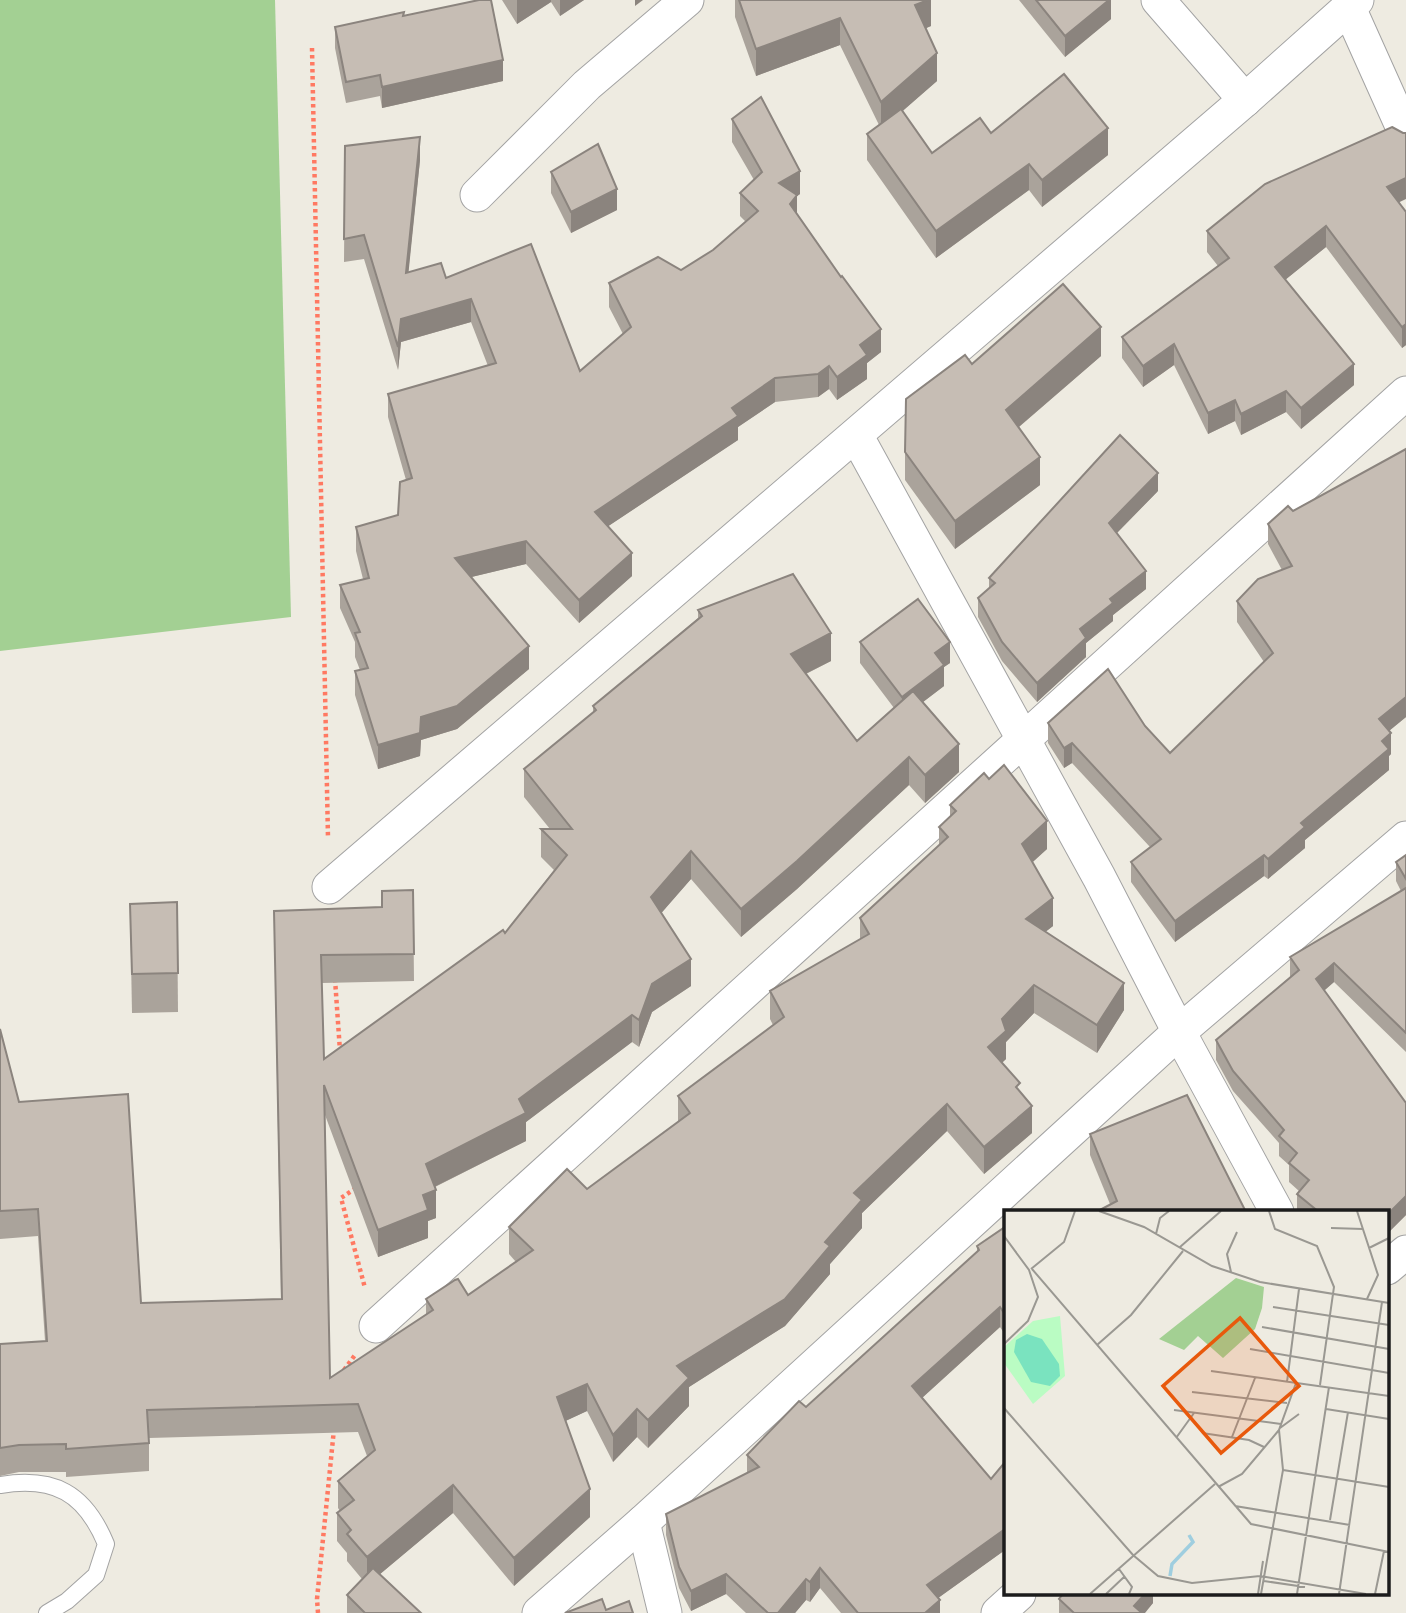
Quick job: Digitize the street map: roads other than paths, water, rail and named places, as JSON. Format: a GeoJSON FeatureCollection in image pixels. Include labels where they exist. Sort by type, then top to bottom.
{"type":"FeatureCollection","features":[{"type":"Feature","properties":{"kind":"street"},"geometry":{"type":"LineString","coordinates":[[477,195],[587,85],[687,0]]}},
{"type":"Feature","properties":{"kind":"street"},"geometry":{"type":"LineString","coordinates":[[1157,0],[1245,100]]}},
{"type":"Feature","properties":{"kind":"street"},"geometry":{"type":"LineString","coordinates":[[329,887],[1245,100],[1353,4],[1406,135]]}},
{"type":"Feature","properties":{"kind":"street"},"geometry":{"type":"LineString","coordinates":[[376,1326],[1406,393]]}},
{"type":"Feature","properties":{"kind":"street"},"geometry":{"type":"LineString","coordinates":[[856,435],[1099,877],[1276,1210]]}},
{"type":"Feature","properties":{"kind":"street"},"geometry":{"type":"LineString","coordinates":[[540,1613],[1179,1032],[1406,838]]}},
{"type":"Feature","properties":{"kind":"street"},"geometry":{"type":"LineString","coordinates":[[1388,1267],[1406,1252]]}},
{"type":"Feature","properties":{"kind":"street"},"geometry":{"type":"LineString","coordinates":[[643,1521],[665,1613]]}},
{"type":"Feature","properties":{"kind":"street"},"geometry":{"type":"LineString","coordinates":[[998,1613],[1016,1596]]}},
{"type":"Feature","properties":{"kind":"lane"},"geometry":{"type":"LineString","coordinates":[[0,1485],[17,1482],[47,1483],[73,1497],[96,1520],[106,1544],[96,1575],[67,1601],[47,1613]]}}]}
